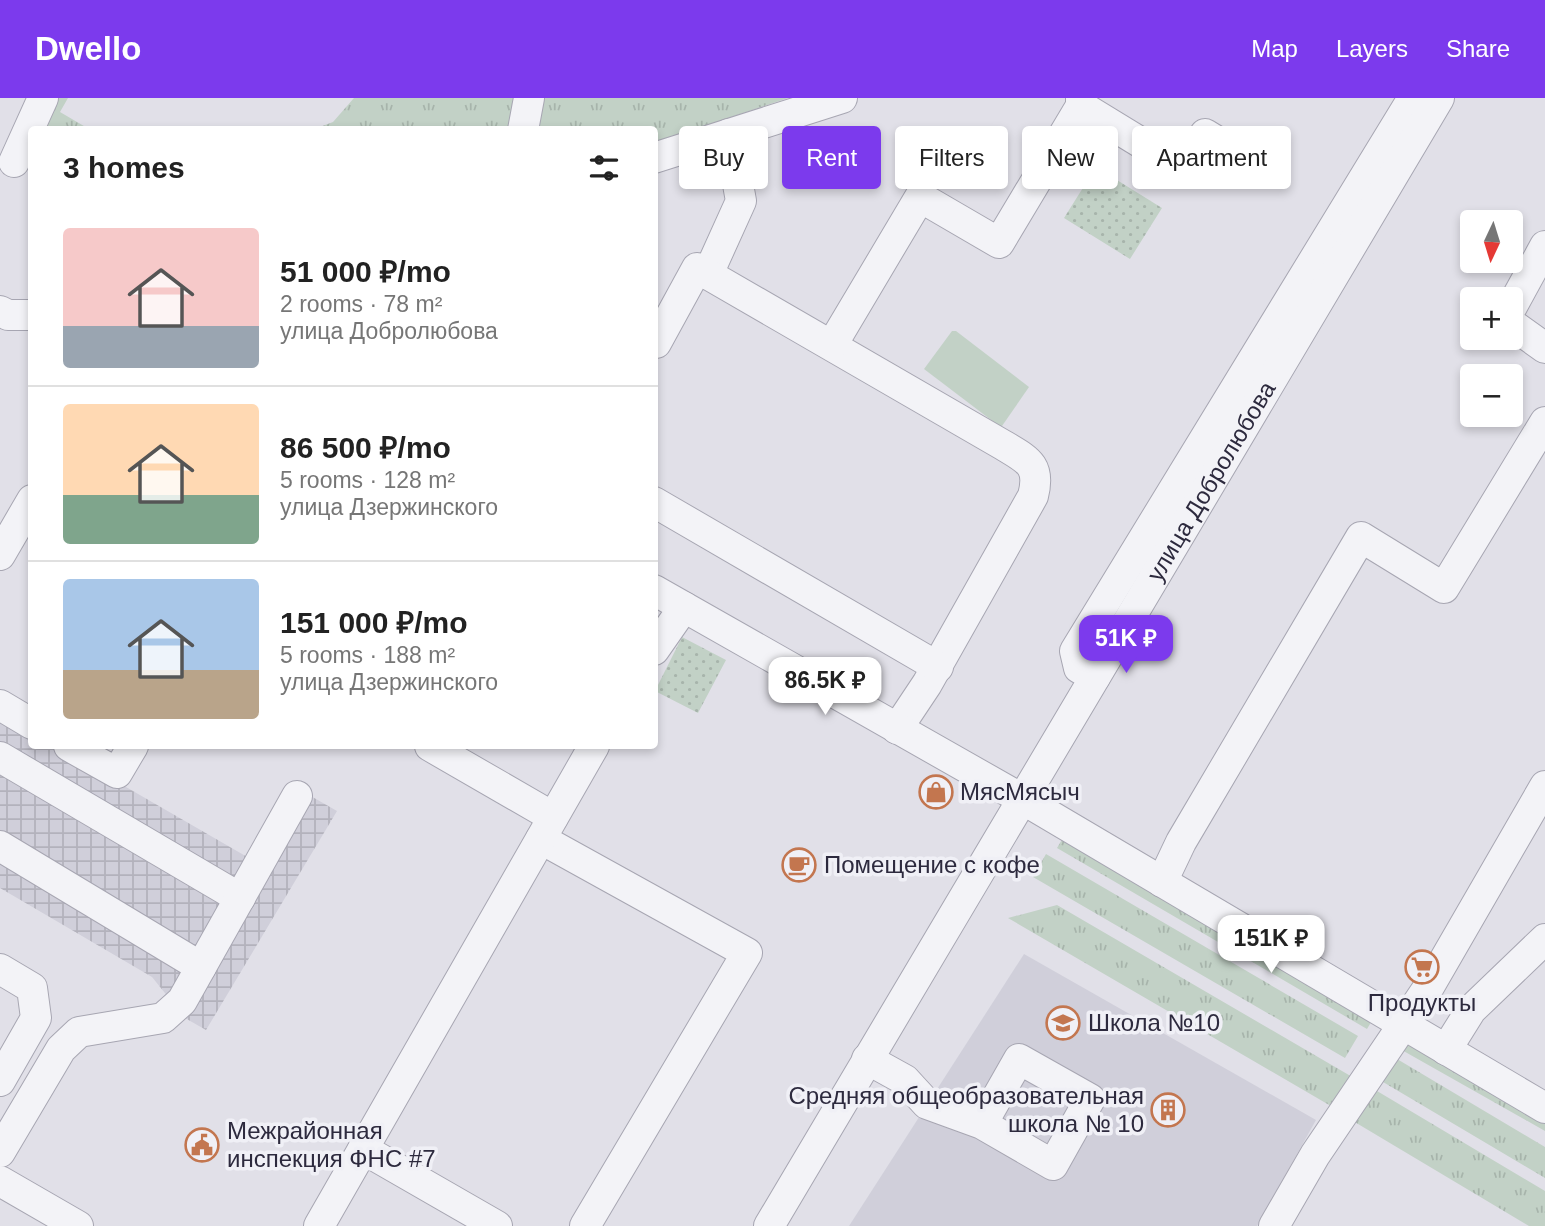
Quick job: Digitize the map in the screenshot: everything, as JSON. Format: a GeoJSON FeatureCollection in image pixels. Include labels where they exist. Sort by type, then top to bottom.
{"type":"FeatureCollection","features":[{"type":"Feature","properties":{"kind":"street"},"geometry":{"type":"LineString","coordinates":[[31,126],[43,98]]}},
{"type":"Feature","properties":{"kind":"street"},"geometry":{"type":"LineString","coordinates":[[524,126],[529,98]]}},
{"type":"Feature","properties":{"kind":"street"},"geometry":{"type":"LineString","coordinates":[[754,126],[842,98]]}},
{"type":"Feature","properties":{"kind":"street"},"geometry":{"type":"LineString","coordinates":[[1095,677],[1079,668],[1075,651],[1413,98]]}},
{"type":"Feature","properties":{"kind":"street","name":"улица Добролюбова"},"geometry":{"type":"LineString","coordinates":[[769,1226],[1439,98]]}},
{"type":"Feature","properties":{"kind":"street"},"geometry":{"type":"LineString","coordinates":[[832,345],[920,197],[999,243],[1081,102],[1132,135]]}},
{"type":"Feature","properties":{"kind":"street"},"geometry":{"type":"LineString","coordinates":[[15,162],[28,132]]}},
{"type":"Feature","properties":{"kind":"street"},"geometry":{"type":"LineString","coordinates":[[658,158],[679,151]]}},
{"type":"Feature","properties":{"kind":"street"},"geometry":{"type":"LineString","coordinates":[[708,274],[741,201],[739,189]]}},
{"type":"Feature","properties":{"kind":"street"},"geometry":{"type":"LineString","coordinates":[[1523,287],[1545,246]]}},
{"type":"Feature","properties":{"kind":"street"},"geometry":{"type":"LineString","coordinates":[[658,339],[697,268],[1032,465],[1037,483],[1033,496],[938,667],[897,729]]}},
{"type":"Feature","properties":{"kind":"street"},"geometry":{"type":"LineString","coordinates":[[0,311],[8,315],[28,315]]}},
{"type":"Feature","properties":{"kind":"street"},"geometry":{"type":"LineString","coordinates":[[1523,332],[1545,348]]}},
{"type":"Feature","properties":{"kind":"street"},"geometry":{"type":"LineString","coordinates":[[1161,882],[1181,842],[1361,537],[1444,587],[1545,422]]}},
{"type":"Feature","properties":{"kind":"street"},"geometry":{"type":"LineString","coordinates":[[658,504],[938,667]]}},
{"type":"Feature","properties":{"kind":"street"},"geometry":{"type":"LineString","coordinates":[[0,555],[28,507]]}},
{"type":"Feature","properties":{"kind":"street"},"geometry":{"type":"LineString","coordinates":[[658,592],[1022,799],[1545,1108]]}},
{"type":"Feature","properties":{"kind":"street"},"geometry":{"type":"LineString","coordinates":[[658,644],[684,607]]}},
{"type":"Feature","properties":{"kind":"street"},"geometry":{"type":"LineString","coordinates":[[0,705],[28,722]]}},
{"type":"Feature","properties":{"kind":"street"},"geometry":{"type":"LineString","coordinates":[[74,749],[117,773],[131,749]]}},
{"type":"Feature","properties":{"kind":"street"},"geometry":{"type":"LineString","coordinates":[[434,749],[547,828],[747,953],[585,1226]]}},
{"type":"Feature","properties":{"kind":"street"},"geometry":{"type":"LineString","coordinates":[[319,1226],[592,749]]}},
{"type":"Feature","properties":{"kind":"street"},"geometry":{"type":"LineString","coordinates":[[0,757],[240,898]]}},
{"type":"Feature","properties":{"kind":"street"},"geometry":{"type":"LineString","coordinates":[[1274,1226],[1315,1156],[1430,985],[1545,786]]}},
{"type":"Feature","properties":{"kind":"street"},"geometry":{"type":"LineString","coordinates":[[0,1152],[61,1049],[79,1032],[163,1018],[182,1000],[297,796]]}},
{"type":"Feature","properties":{"kind":"street"},"geometry":{"type":"LineString","coordinates":[[0,846],[201,967]]}},
{"type":"Feature","properties":{"kind":"street"},"geometry":{"type":"LineString","coordinates":[[1446,1050],[1471,1010],[1545,939]]}},
{"type":"Feature","properties":{"kind":"street"},"geometry":{"type":"LineString","coordinates":[[0,969],[32,988],[36,1018],[0,1081]]}},
{"type":"Feature","properties":{"kind":"street"},"geometry":{"type":"LineString","coordinates":[[867,1059],[905,1080],[927,1104],[982,1124]]}},
{"type":"Feature","properties":{"kind":"street"},"geometry":{"type":"LineString","coordinates":[[363,1149],[498,1226]]}},
{"type":"Feature","properties":{"kind":"street"},"geometry":{"type":"LineString","coordinates":[[0,1181],[78,1226]]}},
{"type":"Feature","properties":{"kind":"shaded area"},"geometry":{"type":"Polygon","coordinates":[[[0,714],[28,730],[28,749],[60,749],[249,858],[295,787],[337,811],[206,1030],[185,1018],[152,977],[0,888],[0,714]]]}},
{"type":"Feature","properties":{"kind":"shaded area","name":"Школа №10"},"geometry":{"type":"Polygon","coordinates":[[[1024,954],[1316,1120],[1257,1226],[849,1226],[1024,954]]]}},
{"type":"Feature","properties":{"kind":"green space"},"geometry":{"type":"Polygon","coordinates":[[[51,98],[68,98],[60,112],[84,126],[41,126],[51,98]]]}},
{"type":"Feature","properties":{"kind":"green space"},"geometry":{"type":"Polygon","coordinates":[[[354,98],[788,98],[705,126],[679,126],[679,135],[658,142],[658,126],[322,126],[333,122],[354,98]]]}},
{"type":"Feature","properties":{"kind":"green space"},"geometry":{"type":"Polygon","coordinates":[[[1118,181],[1162,208],[1130,259],[1064,218],[1082,189],[1118,189],[1118,181]]]}},
{"type":"Feature","properties":{"kind":"green space"},"geometry":{"type":"Polygon","coordinates":[[[952,331],[956,331],[1029,387],[1002,426],[924,369],[952,331]]]}},
{"type":"Feature","properties":{"kind":"green space"},"geometry":{"type":"Polygon","coordinates":[[[682,637],[726,660],[698,713],[658,693],[658,685],[682,637]]]}},
{"type":"Feature","properties":{"kind":"green space"},"geometry":{"type":"Polygon","coordinates":[[[1069,828],[1379,1009],[1367,1029],[1057,848],[1069,828]]]}},
{"type":"Feature","properties":{"kind":"green space"},"geometry":{"type":"Polygon","coordinates":[[[1046,854],[1358,1036],[1345,1058],[1033,877],[1046,854]]]}},
{"type":"Feature","properties":{"kind":"green space"},"geometry":{"type":"Polygon","coordinates":[[[1057,905],[1354,1078],[1336,1109],[1008,918],[1057,905]]]}},
{"type":"Feature","properties":{"kind":"green space"},"geometry":{"type":"Polygon","coordinates":[[[1408,1044],[1545,1110],[1545,1131],[1400,1049],[1408,1044]]]}},
{"type":"Feature","properties":{"kind":"green space"},"geometry":{"type":"Polygon","coordinates":[[[1392,1056],[1545,1147],[1545,1178],[1378,1079],[1392,1056]]]}},
{"type":"Feature","properties":{"kind":"green space"},"geometry":{"type":"Polygon","coordinates":[[[1372,1088],[1545,1191],[1545,1226],[1529,1226],[1353,1121],[1372,1088]]]}},
{"type":"Feature","properties":{"kind":"place","name":"МясМясыч"},"geometry":{"type":"Point","coordinates":[936,792]}},
{"type":"Feature","properties":{"kind":"place","name":"Помещение с кофе"},"geometry":{"type":"Point","coordinates":[799,865]}},
{"type":"Feature","properties":{"kind":"place","name":"Продукты"},"geometry":{"type":"Point","coordinates":[1422,967]}},
{"type":"Feature","properties":{"kind":"place","name":"Школа №10"},"geometry":{"type":"Point","coordinates":[1063,1023]}},
{"type":"Feature","properties":{"kind":"place","name":"Средняя общеобразовательная школа № 10"},"geometry":{"type":"Point","coordinates":[1168,1110]}},
{"type":"Feature","properties":{"kind":"place","name":"Межрайонная инспекция ФНС #7"},"geometry":{"type":"Point","coordinates":[202,1145]}}]}
